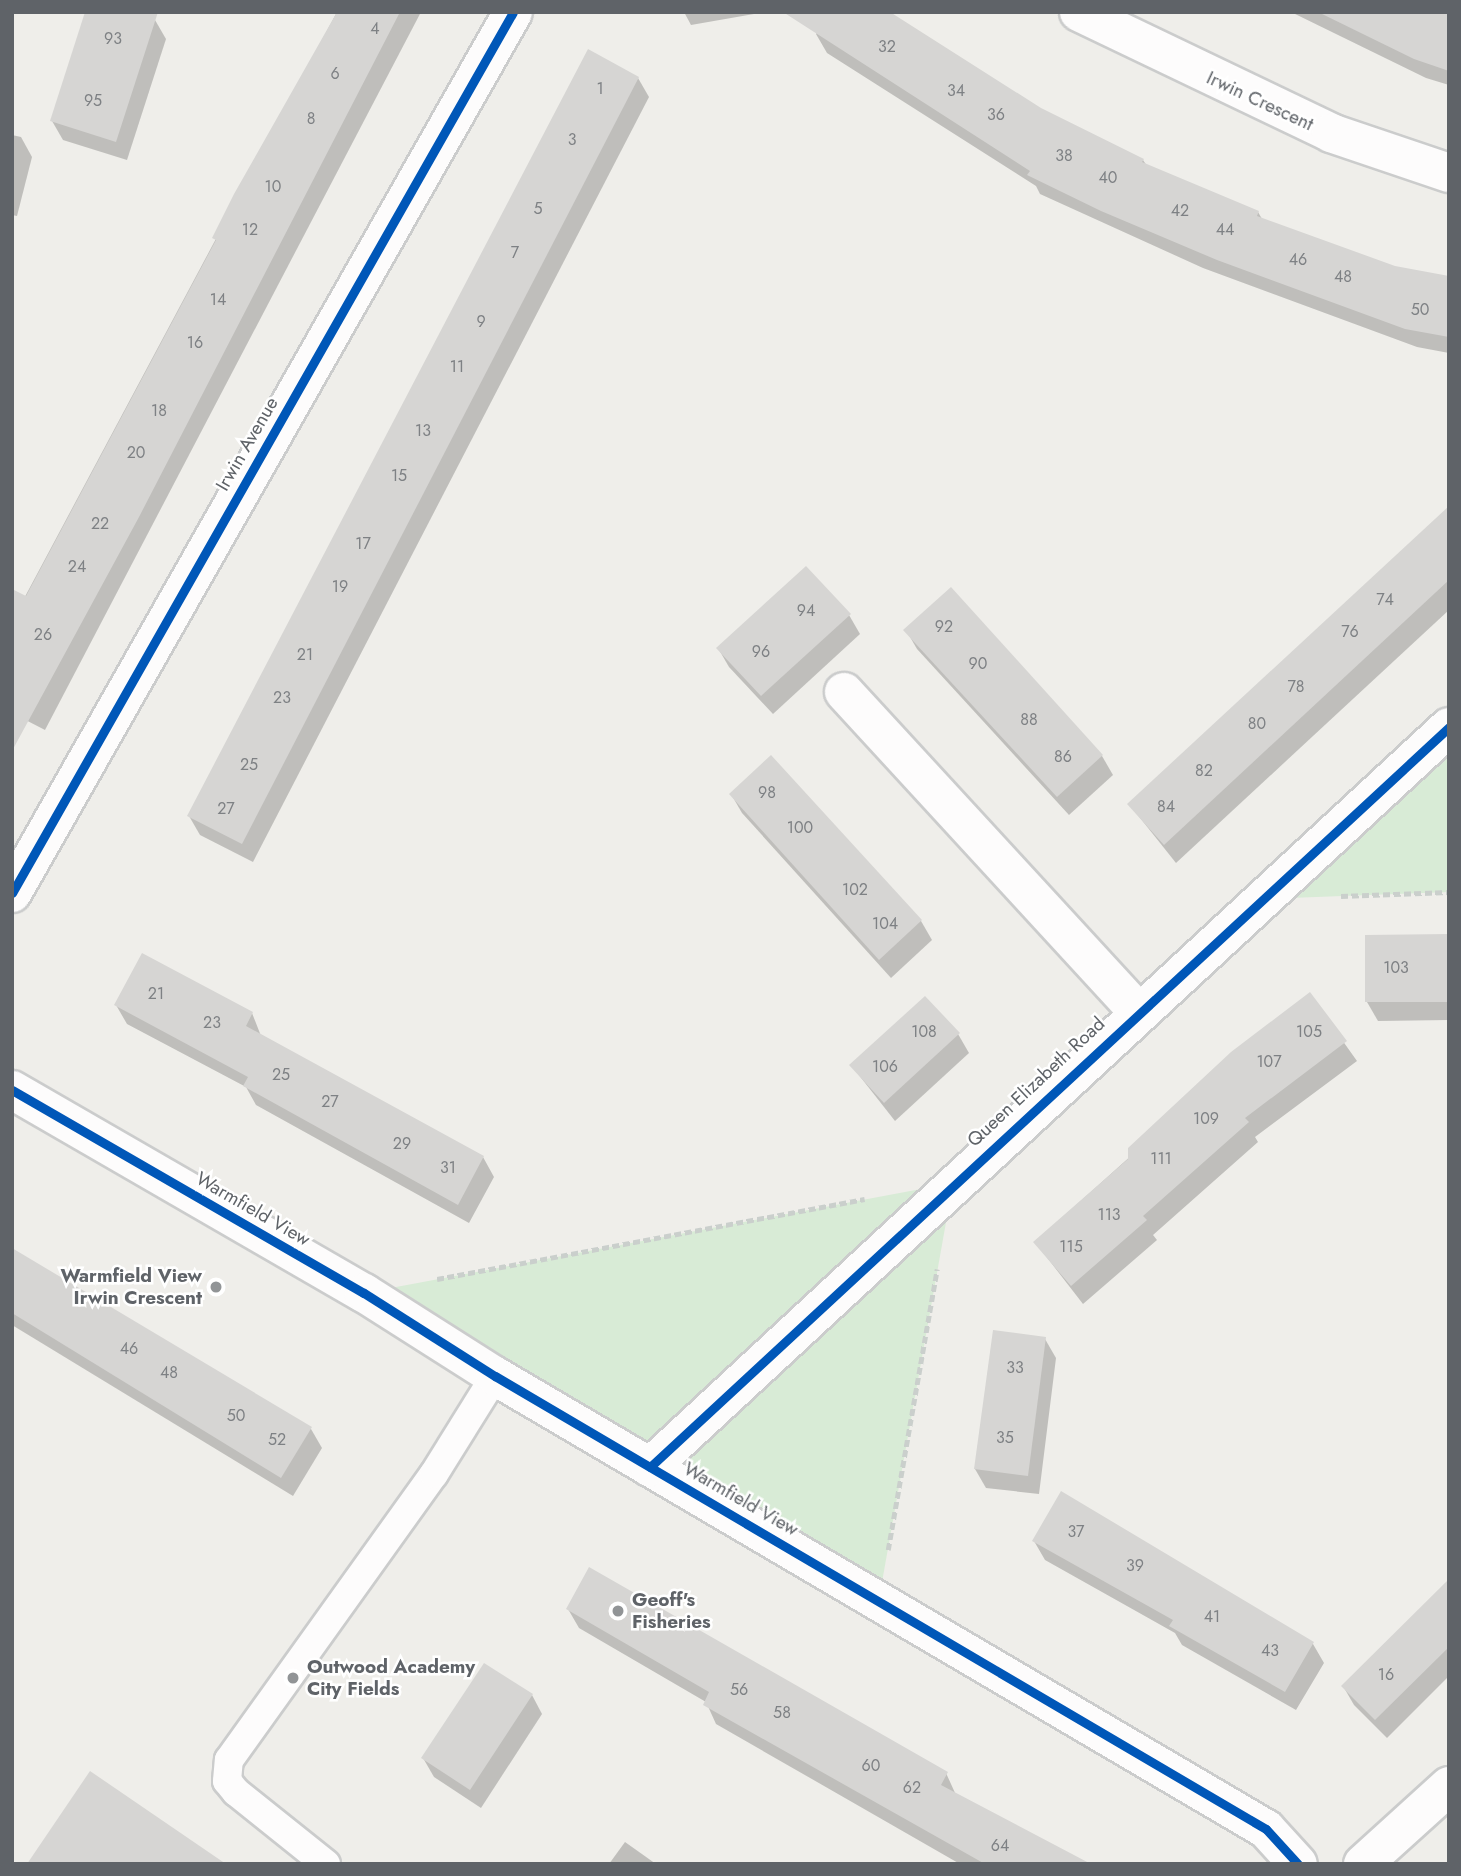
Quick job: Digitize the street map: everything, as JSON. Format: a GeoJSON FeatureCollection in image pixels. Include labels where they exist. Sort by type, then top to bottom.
{"type":"FeatureCollection","features":[{"type":"Feature","properties":{"kind":"street","name":"Irwin Avenue"},"geometry":{"type":"LineString","coordinates":[[12,893],[513,12]]}},
{"type":"Feature","properties":{"kind":"street","name":"Irwin Crescent"},"geometry":{"type":"LineString","coordinates":[[1079,12],[1332,133],[1449,173]]}},
{"type":"Feature","properties":{"kind":"street"},"geometry":{"type":"LineString","coordinates":[[844,692],[1138,1012]]}},
{"type":"Feature","properties":{"kind":"street","name":"Queen Elizabeth Road"},"geometry":{"type":"LineString","coordinates":[[650,1466],[1138,1012],[1445,739]]}},
{"type":"Feature","properties":{"kind":"street","name":"Warmfield View"},"geometry":{"type":"LineString","coordinates":[[12,1090],[364,1293],[495,1376],[1266,1829],[1298,1864]]}},
{"type":"Feature","properties":{"kind":"street"},"geometry":{"type":"LineString","coordinates":[[1363,1864],[1449,1786]]}},
{"type":"Feature","properties":{"kind":"lane"},"geometry":{"type":"LineString","coordinates":[[326,1864],[236,1792],[227,1781],[229,1760],[433,1474],[495,1376]]}},
{"type":"Feature","properties":{"kind":"path"},"geometry":{"type":"LineString","coordinates":[[1263,899],[1449,892]]}},
{"type":"Feature","properties":{"kind":"green space"},"geometry":{"type":"Polygon","coordinates":[[[1449,727],[1449,892],[1263,899],[1449,727]]]}},
{"type":"Feature","properties":{"kind":"green space"},"geometry":{"type":"Polygon","coordinates":[[[953,1183],[879,1599],[364,1293],[953,1183]]]}},
{"type":"Feature","properties":{"kind":"building"},"geometry":{"type":"Polygon","coordinates":[[[85,12],[158,12],[116,142],[50,121],[85,12]]]}},
{"type":"Feature","properties":{"kind":"building"},"geometry":{"type":"Polygon","coordinates":[[[337,12],[400,12],[139,517],[12,751],[12,589],[26,596],[216,240],[212,238],[234,194],[337,12]]]}},
{"type":"Feature","properties":{"kind":"building"},"geometry":{"type":"Polygon","coordinates":[[[783,12],[890,12],[1041,108],[1144,159],[1142,162],[1259,211],[1257,216],[1395,266],[1449,276],[1449,337],[1405,329],[1217,260],[1101,211],[1027,175],[1030,171],[783,12]]]}},
{"type":"Feature","properties":{"kind":"building"},"geometry":{"type":"Polygon","coordinates":[[[1318,12],[1449,12],[1449,71],[1414,59],[1318,12]]]}},
{"type":"Feature","properties":{"kind":"building"},"geometry":{"type":"Polygon","coordinates":[[[588,49],[639,77],[242,844],[187,816],[588,49]]]}},
{"type":"Feature","properties":{"kind":"building"},"geometry":{"type":"Polygon","coordinates":[[[1449,506],[1449,580],[1164,845],[1127,804],[1449,506]]]}},
{"type":"Feature","properties":{"kind":"building"},"geometry":{"type":"Polygon","coordinates":[[[806,566],[851,614],[761,696],[716,648],[806,566]]]}},
{"type":"Feature","properties":{"kind":"building"},"geometry":{"type":"Polygon","coordinates":[[[951,587],[1103,755],[1057,797],[903,630],[951,587]]]}},
{"type":"Feature","properties":{"kind":"building"},"geometry":{"type":"Polygon","coordinates":[[[771,755],[922,920],[879,960],[729,794],[771,755]]]}},
{"type":"Feature","properties":{"kind":"building"},"geometry":{"type":"Polygon","coordinates":[[[1449,934],[1449,1002],[1365,1002],[1365,935],[1449,934]]]}},
{"type":"Feature","properties":{"kind":"building"},"geometry":{"type":"Polygon","coordinates":[[[142,953],[253,1012],[246,1026],[484,1156],[458,1205],[243,1086],[248,1077],[114,1005],[142,953]]]}},
{"type":"Feature","properties":{"kind":"building"},"geometry":{"type":"Polygon","coordinates":[[[1310,992],[1347,1041],[1245,1118],[1249,1122],[1143,1216],[1147,1220],[1071,1286],[1033,1242],[1128,1159],[1128,1148],[1231,1052],[1310,992]]]}},
{"type":"Feature","properties":{"kind":"building"},"geometry":{"type":"Polygon","coordinates":[[[925,996],[960,1033],[884,1103],[849,1065],[925,996]]]}},
{"type":"Feature","properties":{"kind":"building"},"geometry":{"type":"Polygon","coordinates":[[[12,1248],[312,1427],[281,1478],[12,1313],[12,1248]]]}},
{"type":"Feature","properties":{"kind":"building"},"geometry":{"type":"Polygon","coordinates":[[[993,1330],[1046,1337],[1028,1476],[974,1469],[993,1330]]]}},
{"type":"Feature","properties":{"kind":"building"},"geometry":{"type":"Polygon","coordinates":[[[1061,1491],[1314,1642],[1285,1692],[1169,1626],[1173,1620],[1032,1541],[1061,1491]]]}},
{"type":"Feature","properties":{"kind":"building"},"geometry":{"type":"Polygon","coordinates":[[[589,1567],[948,1772],[941,1785],[1091,1864],[985,1864],[703,1705],[709,1692],[566,1609],[589,1567]]]}},
{"type":"Feature","properties":{"kind":"building"},"geometry":{"type":"Polygon","coordinates":[[[1449,1579],[1449,1647],[1375,1720],[1341,1686],[1449,1579]]]}},
{"type":"Feature","properties":{"kind":"building"},"geometry":{"type":"Polygon","coordinates":[[[484,1663],[533,1694],[470,1790],[421,1758],[484,1663]]]}},
{"type":"Feature","properties":{"kind":"building"},"geometry":{"type":"Polygon","coordinates":[[[90,1771],[226,1864],[27,1864],[90,1771]]]}},
{"type":"Feature","properties":{"kind":"cycle path"},"geometry":{"type":"LineString","coordinates":[[12,893],[513,12]]}},
{"type":"Feature","properties":{"kind":"cycle path"},"geometry":{"type":"LineString","coordinates":[[650,1467],[1449,727]]}},
{"type":"Feature","properties":{"kind":"cycle path"},"geometry":{"type":"LineString","coordinates":[[12,1090],[364,1293],[495,1376],[1266,1829],[1298,1864]]}},
{"type":"Feature","properties":{"kind":"place","name":"Warmfield View Irwin Crescent"},"geometry":{"type":"Point","coordinates":[216,1287]}},
{"type":"Feature","properties":{"kind":"place","name":"Geoff's Fisheries"},"geometry":{"type":"Point","coordinates":[618,1611]}},
{"type":"Feature","properties":{"kind":"place","name":"Outwood Academy City Fields"},"geometry":{"type":"Point","coordinates":[293,1678]}}]}
